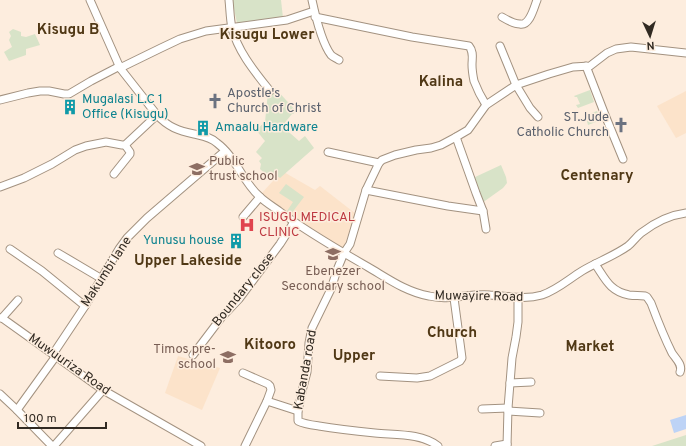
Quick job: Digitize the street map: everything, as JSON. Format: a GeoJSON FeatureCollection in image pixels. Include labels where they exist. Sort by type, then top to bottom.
{"type":"FeatureCollection","features":[{"type":"Feature","properties":{"kind":"street","name":"Muwayire Road"},"geometry":{"type":"LineString","coordinates":[[90,0],[120,67],[163,122],[171,127],[213,140],[225,151],[260,197],[294,222],[344,253],[411,291],[429,296],[454,298],[489,294],[518,298],[543,295],[621,250],[652,226],[674,215],[686,212]]}},
{"type":"Feature","properties":{"kind":"street"},"geometry":{"type":"LineString","coordinates":[[229,0],[232,28],[238,45],[249,65],[270,91]]}},
{"type":"Feature","properties":{"kind":"street"},"geometry":{"type":"LineString","coordinates":[[312,0],[325,44],[331,55],[339,60]]}},
{"type":"Feature","properties":{"kind":"street"},"geometry":{"type":"LineString","coordinates":[[502,17],[519,24],[525,24],[529,20],[537,0]]}},
{"type":"Feature","properties":{"kind":"street"},"geometry":{"type":"LineString","coordinates":[[0,100],[28,93],[49,91],[69,94],[91,81],[180,39],[206,31],[287,20],[315,14],[412,37],[469,46],[473,53],[472,65],[474,81],[486,105]]}},
{"type":"Feature","properties":{"kind":"street"},"geometry":{"type":"LineString","coordinates":[[500,46],[516,85],[530,108],[538,117]]}},
{"type":"Feature","properties":{"kind":"street"},"geometry":{"type":"LineString","coordinates":[[328,152],[379,163],[382,160],[395,155],[436,146],[456,138],[468,130],[486,105],[516,85],[567,68],[590,66],[613,50],[631,47],[686,53]]}},
{"type":"Feature","properties":{"kind":"street"},"geometry":{"type":"LineString","coordinates":[[586,66],[604,115],[623,159]]}},
{"type":"Feature","properties":{"kind":"street"},"geometry":{"type":"LineString","coordinates":[[125,145],[157,115]]}},
{"type":"Feature","properties":{"kind":"street"},"geometry":{"type":"LineString","coordinates":[[456,138],[483,211],[486,229]]}},
{"type":"Feature","properties":{"kind":"street"},"geometry":{"type":"LineString","coordinates":[[0,187],[24,178],[52,164],[75,150],[106,142],[125,145],[130,152],[114,174]]}},
{"type":"Feature","properties":{"kind":"street","name":"Makumbi lane"},"geometry":{"type":"LineString","coordinates":[[17,410],[55,355],[127,238],[147,218],[225,151]]}},
{"type":"Feature","properties":{"kind":"street","name":"Kabanda road"},"geometry":{"type":"LineString","coordinates":[[379,163],[366,190],[350,244],[344,253],[331,289],[312,328],[309,343],[307,372],[298,411],[298,421],[325,427],[374,433],[407,435],[427,439],[438,446]]}},
{"type":"Feature","properties":{"kind":"street"},"geometry":{"type":"LineString","coordinates":[[366,190],[448,206],[483,211]]}},
{"type":"Feature","properties":{"kind":"street"},"geometry":{"type":"LineString","coordinates":[[243,217],[260,197]]}},
{"type":"Feature","properties":{"kind":"street","name":"Boundary close"},"geometry":{"type":"LineString","coordinates":[[193,355],[221,318],[240,299],[294,222]]}},
{"type":"Feature","properties":{"kind":"street"},"geometry":{"type":"LineString","coordinates":[[10,249],[42,271],[85,306]]}},
{"type":"Feature","properties":{"kind":"street"},"geometry":{"type":"LineString","coordinates":[[58,253],[102,279]]}},
{"type":"Feature","properties":{"kind":"street"},"geometry":{"type":"LineString","coordinates":[[595,264],[606,282],[614,289],[625,294],[648,297],[672,352],[680,364],[680,372]]}},
{"type":"Feature","properties":{"kind":"street"},"geometry":{"type":"LineString","coordinates":[[380,376],[418,378],[430,376],[460,362],[462,358],[454,298]]}},
{"type":"Feature","properties":{"kind":"street"},"geometry":{"type":"LineString","coordinates":[[495,446],[507,445],[512,358],[518,322],[518,298]]}},
{"type":"Feature","properties":{"kind":"street"},"geometry":{"type":"LineString","coordinates":[[1,318],[18,300]]}},
{"type":"Feature","properties":{"kind":"street","name":"Muwuuriza Road"},"geometry":{"type":"LineString","coordinates":[[1,318],[103,390],[201,446]]}},
{"type":"Feature","properties":{"kind":"street"},"geometry":{"type":"LineString","coordinates":[[243,373],[268,384],[271,390],[245,446]]}},
{"type":"Feature","properties":{"kind":"street"},"geometry":{"type":"LineString","coordinates":[[510,383],[531,382]]}},
{"type":"Feature","properties":{"kind":"street"},"geometry":{"type":"LineString","coordinates":[[0,394],[53,446],[103,390]]}},
{"type":"Feature","properties":{"kind":"street"},"geometry":{"type":"LineString","coordinates":[[267,401],[298,411]]}},
{"type":"Feature","properties":{"kind":"street"},"geometry":{"type":"LineString","coordinates":[[482,410],[508,410],[540,413]]}},
{"type":"Feature","properties":{"kind":"shaded area"},"geometry":{"type":"Polygon","coordinates":[[[686,91],[686,133],[676,138],[657,106],[686,91]]]}},
{"type":"Feature","properties":{"kind":"shaded area"},"geometry":{"type":"Polygon","coordinates":[[[282,171],[315,190],[320,186],[356,214],[343,249],[283,211],[262,193],[282,171]]]}},
{"type":"Feature","properties":{"kind":"shaded area"},"geometry":{"type":"Polygon","coordinates":[[[178,356],[220,368],[202,410],[165,393],[178,356]]]}},
{"type":"Feature","properties":{"kind":"green space"},"geometry":{"type":"Polygon","coordinates":[[[232,0],[281,0],[283,18],[237,23],[232,0]]]}},
{"type":"Feature","properties":{"kind":"green space"},"geometry":{"type":"Polygon","coordinates":[[[13,29],[21,32],[21,36],[26,37],[35,34],[40,45],[26,49],[26,55],[9,61],[4,52],[12,47],[9,40],[11,36],[9,32],[13,29]]]}},
{"type":"Feature","properties":{"kind":"green space"},"geometry":{"type":"Polygon","coordinates":[[[275,88],[296,111],[282,126],[299,141],[305,136],[314,148],[280,178],[276,175],[273,181],[260,169],[261,164],[259,161],[262,158],[256,152],[265,141],[256,130],[265,122],[268,92],[275,88]]]}},
{"type":"Feature","properties":{"kind":"green space"},"geometry":{"type":"Polygon","coordinates":[[[590,90],[594,102],[578,108],[576,105],[580,104],[577,97],[574,96],[590,90]]]}},
{"type":"Feature","properties":{"kind":"green space"},"geometry":{"type":"Polygon","coordinates":[[[597,111],[601,120],[588,125],[587,121],[589,120],[587,115],[597,111]]]}},
{"type":"Feature","properties":{"kind":"green space"},"geometry":{"type":"Polygon","coordinates":[[[501,165],[507,183],[503,188],[482,203],[473,178],[501,165]]]}},
{"type":"Feature","properties":{"kind":"green space"},"geometry":{"type":"Polygon","coordinates":[[[286,184],[304,197],[291,214],[287,211],[293,202],[279,193],[286,184]]]}},
{"type":"Feature","properties":{"kind":"green space"},"geometry":{"type":"Polygon","coordinates":[[[686,435],[686,446],[652,446],[686,435]]]}},
{"type":"Feature","properties":{"kind":"water"},"geometry":{"type":"Polygon","coordinates":[[[686,415],[686,429],[674,433],[670,420],[686,415]]]}},
{"type":"Feature","properties":{"kind":"place","name":"Apostle's Church of Christ"},"geometry":{"type":"Point","coordinates":[215,101]}},
{"type":"Feature","properties":{"kind":"place","name":"Mugalasi L.C 1 Office (Kisugu)"},"geometry":{"type":"Point","coordinates":[70,107]}},
{"type":"Feature","properties":{"kind":"place","name":"ST.Jude Catholic Church"},"geometry":{"type":"Point","coordinates":[621,125]}},
{"type":"Feature","properties":{"kind":"place","name":"Amaalu Hardware"},"geometry":{"type":"Point","coordinates":[203,128]}},
{"type":"Feature","properties":{"kind":"place","name":"Public trust school"},"geometry":{"type":"Point","coordinates":[197,169]}},
{"type":"Feature","properties":{"kind":"place","name":"ISUGU MEDICAL CLINIC"},"geometry":{"type":"Point","coordinates":[247,225]}},
{"type":"Feature","properties":{"kind":"place","name":"Yunusu house"},"geometry":{"type":"Point","coordinates":[236,241]}},
{"type":"Feature","properties":{"kind":"place","name":"Ebenezer Secondary school"},"geometry":{"type":"Point","coordinates":[333,254]}},
{"type":"Feature","properties":{"kind":"place","name":"Timos pre- school"},"geometry":{"type":"Point","coordinates":[228,357]}},
{"type":"Feature","properties":{"kind":"district","name":"Kisugu B"},"geometry":{"type":"Point","coordinates":[68,30]}},
{"type":"Feature","properties":{"kind":"district","name":"Kisugu Lower"},"geometry":{"type":"Point","coordinates":[267,35]}},
{"type":"Feature","properties":{"kind":"district","name":"Kalina"},"geometry":{"type":"Point","coordinates":[441,82]}},
{"type":"Feature","properties":{"kind":"district","name":"Centenary"},"geometry":{"type":"Point","coordinates":[597,176]}},
{"type":"Feature","properties":{"kind":"district","name":"Upper Lakeside"},"geometry":{"type":"Point","coordinates":[188,261]}},
{"type":"Feature","properties":{"kind":"district","name":"Church"},"geometry":{"type":"Point","coordinates":[452,333]}},
{"type":"Feature","properties":{"kind":"district","name":"Kitooro"},"geometry":{"type":"Point","coordinates":[270,345]}},
{"type":"Feature","properties":{"kind":"district","name":"Market"},"geometry":{"type":"Point","coordinates":[590,347]}},
{"type":"Feature","properties":{"kind":"district","name":"Upper"},"geometry":{"type":"Point","coordinates":[354,356]}}]}
